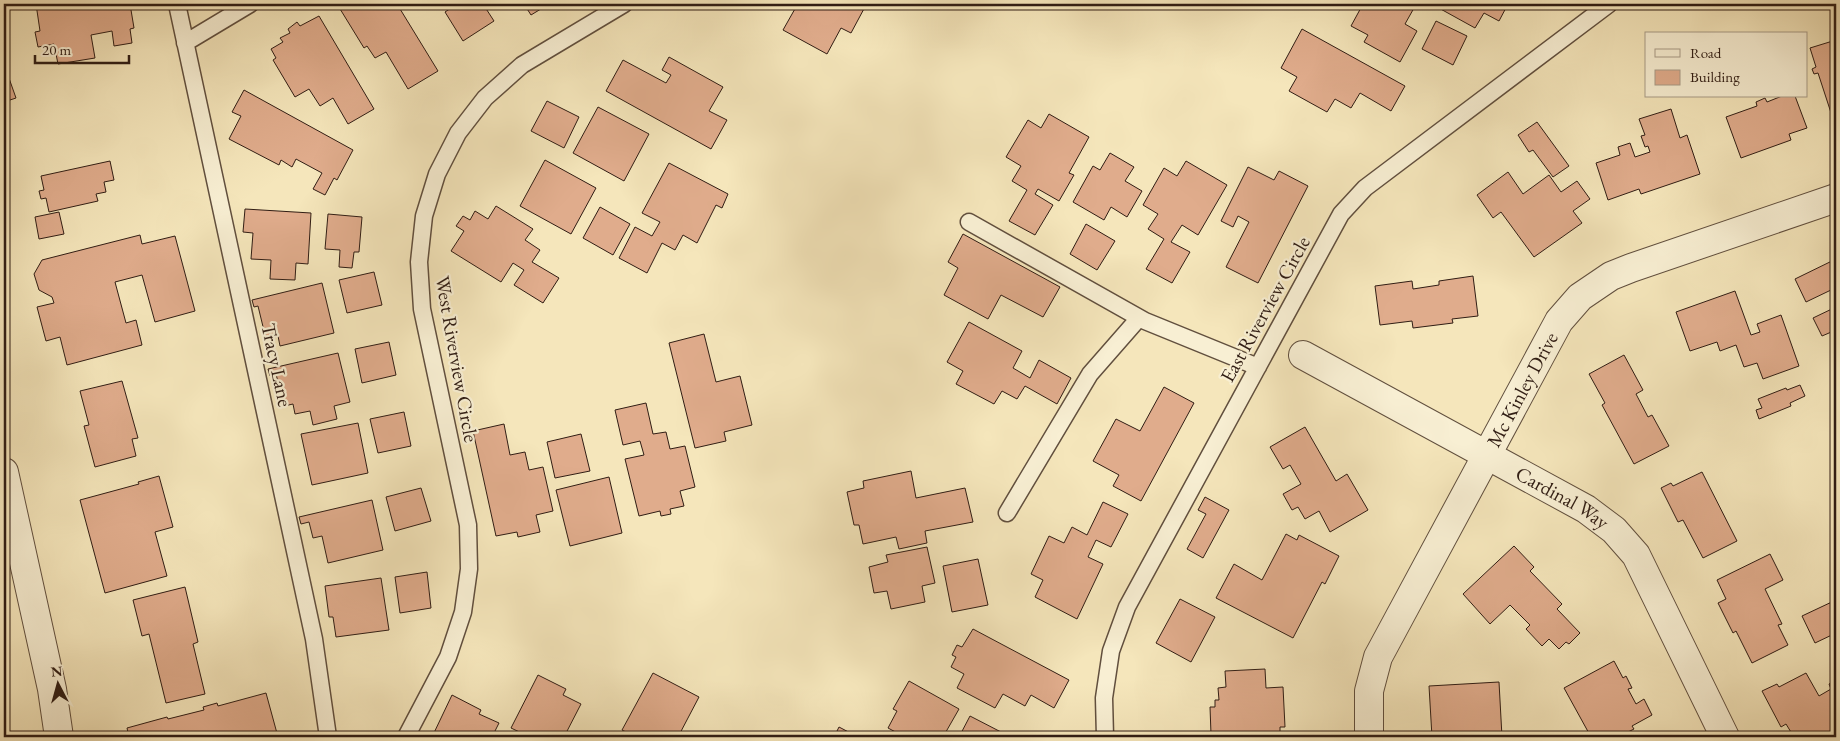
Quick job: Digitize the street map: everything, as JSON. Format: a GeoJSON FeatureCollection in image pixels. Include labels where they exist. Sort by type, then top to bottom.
{"type":"FeatureCollection","features":[{"type":"Feature","properties":{"kind":"street","name":"Mc Kinley Drive"},"geometry":{"type":"LineString","coordinates":[[1369,737],[1370,691],[1378,657],[1559,321],[1580,297],[1611,276],[1836,198]]}},
{"type":"Feature","properties":{"kind":"street","name":"Cardinal Way"},"geometry":{"type":"LineString","coordinates":[[1303,355],[1586,509],[1614,530],[1636,555],[1725,737]]}},
{"type":"Feature","properties":{"kind":"street"},"geometry":{"type":"LineString","coordinates":[[4,472],[52,688],[59,737]]}},
{"type":"Feature","properties":{"kind":"lane","name":"Tracy Lane"},"geometry":{"type":"LineString","coordinates":[[177,4],[314,639],[328,737]]}},
{"type":"Feature","properties":{"kind":"lane"},"geometry":{"type":"LineString","coordinates":[[185,43],[250,4]]}},
{"type":"Feature","properties":{"kind":"lane","name":"West Riverview Circle"},"geometry":{"type":"LineString","coordinates":[[406,737],[448,657],[463,612],[469,569],[468,525],[422,309],[419,262],[424,216],[437,174],[458,134],[485,98],[522,65],[624,4]]}},
{"type":"Feature","properties":{"kind":"lane","name":"East Riverview Circle"},"geometry":{"type":"LineString","coordinates":[[1105,737],[1104,698],[1111,651],[1127,607],[1341,214],[1365,188],[1609,4]]}},
{"type":"Feature","properties":{"kind":"lane"},"geometry":{"type":"LineString","coordinates":[[969,222],[1139,318],[1258,367]]}},
{"type":"Feature","properties":{"kind":"lane"},"geometry":{"type":"LineString","coordinates":[[1007,513],[1090,374],[1139,318]]}},
{"type":"Feature","properties":{"kind":"building"},"geometry":{"type":"Polygon","coordinates":[[[36,4],[130,4],[134,28],[130,29],[132,43],[114,46],[112,31],[91,35],[95,58],[58,64],[54,44],[38,47],[35,32],[40,31],[36,4]]]}},
{"type":"Feature","properties":{"kind":"building"},"geometry":{"type":"Polygon","coordinates":[[[337,4],[397,4],[438,71],[408,89],[386,52],[375,58],[367,46],[364,48],[337,4]]]}},
{"type":"Feature","properties":{"kind":"building"},"geometry":{"type":"Polygon","coordinates":[[[417,4],[430,4],[421,9],[417,4]]]}},
{"type":"Feature","properties":{"kind":"building"},"geometry":{"type":"Polygon","coordinates":[[[457,4],[483,4],[494,21],[463,41],[445,12],[457,4]]]}},
{"type":"Feature","properties":{"kind":"building"},"geometry":{"type":"Polygon","coordinates":[[[524,4],[549,4],[531,15],[524,4]]]}},
{"type":"Feature","properties":{"kind":"building"},"geometry":{"type":"Polygon","coordinates":[[[789,4],[866,5],[851,33],[841,28],[827,54],[783,30],[796,7],[789,4]]]}},
{"type":"Feature","properties":{"kind":"building"},"geometry":{"type":"Polygon","coordinates":[[[1363,4],[1375,9],[1377,4],[1406,4],[1414,8],[1405,24],[1417,31],[1400,62],[1364,42],[1368,35],[1351,26],[1363,4]]]}},
{"type":"Feature","properties":{"kind":"building"},"geometry":{"type":"Polygon","coordinates":[[[1439,4],[1508,4],[1499,21],[1484,13],[1475,28],[1437,7],[1439,4]]]}},
{"type":"Feature","properties":{"kind":"building"},"geometry":{"type":"Polygon","coordinates":[[[319,16],[374,109],[348,124],[333,98],[320,106],[309,89],[295,97],[273,60],[276,58],[271,49],[283,42],[280,38],[290,33],[288,29],[297,22],[300,26],[319,16]]]}},
{"type":"Feature","properties":{"kind":"building"},"geometry":{"type":"Polygon","coordinates":[[[1436,21],[1467,36],[1453,65],[1422,49],[1436,21]]]}},
{"type":"Feature","properties":{"kind":"building"},"geometry":{"type":"Polygon","coordinates":[[[1302,29],[1405,86],[1391,111],[1360,93],[1351,108],[1335,99],[1327,112],[1289,91],[1297,77],[1281,68],[1302,29]]]}},
{"type":"Feature","properties":{"kind":"building"},"geometry":{"type":"Polygon","coordinates":[[[1836,40],[1835,125],[1818,73],[1814,74],[1812,69],[1816,67],[1810,48],[1836,40]]]}},
{"type":"Feature","properties":{"kind":"building"},"geometry":{"type":"Polygon","coordinates":[[[669,57],[723,87],[709,111],[727,120],[711,149],[606,91],[623,60],[666,83],[671,75],[662,70],[669,57]]]}},
{"type":"Feature","properties":{"kind":"building"},"geometry":{"type":"Polygon","coordinates":[[[4,64],[16,98],[4,102],[4,64]]]}},
{"type":"Feature","properties":{"kind":"building"},"geometry":{"type":"Polygon","coordinates":[[[244,90],[353,150],[337,180],[334,178],[325,195],[313,189],[322,173],[296,159],[292,167],[281,160],[279,165],[229,139],[241,116],[232,112],[244,90]]]}},
{"type":"Feature","properties":{"kind":"building"},"geometry":{"type":"Polygon","coordinates":[[[1765,98],[1767,102],[1777,98],[1796,98],[1807,128],[1789,134],[1791,140],[1741,158],[1726,117],[1757,106],[1756,102],[1765,98]]]}},
{"type":"Feature","properties":{"kind":"building"},"geometry":{"type":"Polygon","coordinates":[[[547,101],[579,117],[564,148],[531,131],[547,101]]]}},
{"type":"Feature","properties":{"kind":"building"},"geometry":{"type":"Polygon","coordinates":[[[598,107],[649,134],[624,181],[573,153],[598,107]]]}},
{"type":"Feature","properties":{"kind":"building"},"geometry":{"type":"Polygon","coordinates":[[[1671,109],[1680,138],[1687,135],[1700,174],[1641,194],[1639,189],[1608,200],[1596,163],[1620,155],[1618,147],[1630,143],[1635,157],[1650,152],[1648,146],[1645,147],[1641,136],[1645,135],[1639,119],[1671,109]]]}},
{"type":"Feature","properties":{"kind":"building"},"geometry":{"type":"Polygon","coordinates":[[[1049,114],[1089,137],[1069,173],[1074,175],[1059,201],[1038,189],[1035,194],[1053,205],[1035,235],[1009,221],[1027,190],[1012,181],[1021,166],[1006,157],[1028,120],[1041,128],[1049,114]]]}},
{"type":"Feature","properties":{"kind":"building"},"geometry":{"type":"Polygon","coordinates":[[[1537,122],[1569,166],[1553,177],[1533,150],[1529,152],[1518,135],[1537,122]]]}},
{"type":"Feature","properties":{"kind":"building"},"geometry":{"type":"Polygon","coordinates":[[[1110,153],[1134,167],[1125,181],[1142,191],[1127,217],[1111,207],[1104,220],[1073,202],[1093,166],[1100,170],[1110,153]]]}},
{"type":"Feature","properties":{"kind":"building"},"geometry":{"type":"Polygon","coordinates":[[[545,160],[596,188],[571,234],[520,206],[545,160]]]}},
{"type":"Feature","properties":{"kind":"building"},"geometry":{"type":"Polygon","coordinates":[[[110,161],[114,180],[104,182],[106,192],[96,194],[98,201],[49,212],[46,198],[41,199],[39,191],[44,190],[41,176],[110,161]]]}},
{"type":"Feature","properties":{"kind":"building"},"geometry":{"type":"Polygon","coordinates":[[[1186,161],[1227,185],[1198,235],[1182,225],[1171,242],[1190,252],[1172,283],[1146,269],[1164,239],[1148,229],[1158,214],[1143,205],[1164,168],[1177,176],[1186,161]]]}},
{"type":"Feature","properties":{"kind":"building"},"geometry":{"type":"Polygon","coordinates":[[[669,163],[728,194],[722,208],[716,205],[697,243],[683,235],[675,250],[662,243],[647,273],[619,258],[635,227],[652,236],[660,222],[642,213],[669,163]]]}},
{"type":"Feature","properties":{"kind":"building"},"geometry":{"type":"Polygon","coordinates":[[[1248,167],[1274,180],[1279,171],[1308,186],[1258,283],[1226,267],[1249,222],[1238,216],[1233,227],[1221,221],[1248,167]]]}},
{"type":"Feature","properties":{"kind":"building"},"geometry":{"type":"Polygon","coordinates":[[[1508,172],[1523,194],[1549,175],[1561,192],[1577,181],[1590,199],[1573,211],[1582,223],[1534,257],[1501,212],[1493,218],[1477,195],[1508,172]]]}},
{"type":"Feature","properties":{"kind":"building"},"geometry":{"type":"Polygon","coordinates":[[[496,206],[533,229],[525,240],[540,250],[532,262],[559,278],[543,303],[514,285],[524,270],[513,263],[501,282],[451,251],[464,231],[456,226],[463,216],[470,220],[475,211],[488,219],[496,206]]]}},
{"type":"Feature","properties":{"kind":"building"},"geometry":{"type":"Polygon","coordinates":[[[600,207],[630,224],[613,255],[583,238],[600,207]]]}},
{"type":"Feature","properties":{"kind":"building"},"geometry":{"type":"Polygon","coordinates":[[[245,209],[311,213],[308,264],[296,263],[295,280],[270,279],[271,260],[251,259],[253,233],[243,232],[245,209]]]}},
{"type":"Feature","properties":{"kind":"building"},"geometry":{"type":"Polygon","coordinates":[[[59,212],[64,234],[39,239],[35,217],[59,212]]]}},
{"type":"Feature","properties":{"kind":"building"},"geometry":{"type":"Polygon","coordinates":[[[328,214],[362,217],[359,252],[354,252],[352,268],[339,267],[340,250],[325,249],[328,214]]]}},
{"type":"Feature","properties":{"kind":"building"},"geometry":{"type":"Polygon","coordinates":[[[1086,224],[1115,241],[1097,270],[1070,254],[1086,224]]]}},
{"type":"Feature","properties":{"kind":"building"},"geometry":{"type":"Polygon","coordinates":[[[963,234],[1060,287],[1043,317],[1001,295],[988,319],[944,295],[958,268],[948,262],[963,234]]]}},
{"type":"Feature","properties":{"kind":"building"},"geometry":{"type":"Polygon","coordinates":[[[140,235],[142,244],[175,236],[195,311],[155,322],[142,275],[115,282],[126,323],[136,320],[142,345],[67,365],[60,337],[46,341],[37,307],[54,303],[52,297],[39,290],[34,274],[42,260],[140,235]]]}},
{"type":"Feature","properties":{"kind":"building"},"geometry":{"type":"Polygon","coordinates":[[[1836,259],[1836,301],[1831,290],[1806,302],[1795,279],[1836,259]]]}},
{"type":"Feature","properties":{"kind":"building"},"geometry":{"type":"Polygon","coordinates":[[[374,272],[382,305],[347,313],[339,280],[374,272]]]}},
{"type":"Feature","properties":{"kind":"building"},"geometry":{"type":"Polygon","coordinates":[[[1473,276],[1478,316],[1452,319],[1453,323],[1413,328],[1412,321],[1380,325],[1375,286],[1412,281],[1413,289],[1439,285],[1439,281],[1473,276]]]}},
{"type":"Feature","properties":{"kind":"building"},"geometry":{"type":"Polygon","coordinates":[[[322,283],[334,333],[280,346],[278,336],[266,339],[258,306],[254,307],[252,300],[322,283]]]}},
{"type":"Feature","properties":{"kind":"building"},"geometry":{"type":"Polygon","coordinates":[[[1735,291],[1751,335],[1760,332],[1757,324],[1781,315],[1799,366],[1763,379],[1757,363],[1744,367],[1736,345],[1720,351],[1717,342],[1690,351],[1676,312],[1735,291]]]}},
{"type":"Feature","properties":{"kind":"building"},"geometry":{"type":"Polygon","coordinates":[[[1836,307],[1836,330],[1822,336],[1813,318],[1836,307]]]}},
{"type":"Feature","properties":{"kind":"building"},"geometry":{"type":"Polygon","coordinates":[[[969,322],[1022,351],[1013,368],[1030,378],[1039,360],[1071,378],[1057,404],[1025,386],[1017,399],[1002,391],[994,404],[956,384],[963,371],[947,362],[969,322]]]}},
{"type":"Feature","properties":{"kind":"building"},"geometry":{"type":"Polygon","coordinates":[[[704,334],[716,382],[740,376],[752,425],[724,432],[726,441],[695,448],[669,343],[704,334]]]}},
{"type":"Feature","properties":{"kind":"building"},"geometry":{"type":"Polygon","coordinates":[[[389,342],[396,375],[362,383],[355,349],[389,342]]]}},
{"type":"Feature","properties":{"kind":"building"},"geometry":{"type":"Polygon","coordinates":[[[338,353],[350,402],[334,406],[337,419],[313,425],[310,411],[295,414],[293,404],[280,407],[276,391],[280,390],[276,374],[270,376],[268,369],[338,353]]]}},
{"type":"Feature","properties":{"kind":"building"},"geometry":{"type":"Polygon","coordinates":[[[1624,355],[1643,390],[1636,394],[1648,417],[1652,415],[1669,446],[1634,464],[1602,405],[1605,403],[1589,374],[1624,355]]]}},
{"type":"Feature","properties":{"kind":"building"},"geometry":{"type":"Polygon","coordinates":[[[122,381],[138,438],[132,439],[136,456],[95,467],[84,426],[89,425],[80,391],[122,381]]]}},
{"type":"Feature","properties":{"kind":"building"},"geometry":{"type":"Polygon","coordinates":[[[1800,385],[1805,396],[1790,403],[1791,406],[1759,419],[1756,410],[1762,408],[1758,399],[1786,388],[1787,390],[1800,385]]]}},
{"type":"Feature","properties":{"kind":"building"},"geometry":{"type":"Polygon","coordinates":[[[1164,387],[1194,403],[1141,501],[1113,486],[1119,475],[1093,461],[1116,419],[1140,431],[1164,387]]]}},
{"type":"Feature","properties":{"kind":"building"},"geometry":{"type":"Polygon","coordinates":[[[646,403],[653,434],[666,432],[670,449],[685,446],[695,487],[680,491],[684,506],[670,509],[671,514],[661,516],[660,511],[639,516],[625,459],[644,455],[640,441],[623,445],[615,410],[646,403]]]}},
{"type":"Feature","properties":{"kind":"building"},"geometry":{"type":"Polygon","coordinates":[[[404,412],[411,446],[378,453],[370,419],[404,412]]]}},
{"type":"Feature","properties":{"kind":"building"},"geometry":{"type":"Polygon","coordinates":[[[358,423],[368,473],[312,485],[301,434],[358,423]]]}},
{"type":"Feature","properties":{"kind":"building"},"geometry":{"type":"Polygon","coordinates":[[[504,424],[510,455],[525,452],[529,470],[543,467],[553,511],[536,515],[540,532],[518,537],[517,532],[496,536],[473,431],[504,424]]]}},
{"type":"Feature","properties":{"kind":"building"},"geometry":{"type":"Polygon","coordinates":[[[1305,427],[1336,481],[1347,474],[1368,510],[1330,532],[1319,511],[1305,519],[1298,507],[1292,510],[1283,494],[1301,484],[1290,465],[1283,469],[1270,447],[1305,427]]]}},
{"type":"Feature","properties":{"kind":"building"},"geometry":{"type":"Polygon","coordinates":[[[581,434],[590,471],[555,478],[547,442],[581,434]]]}},
{"type":"Feature","properties":{"kind":"building"},"geometry":{"type":"Polygon","coordinates":[[[911,471],[916,498],[965,488],[973,522],[925,531],[927,543],[899,549],[896,537],[863,544],[859,525],[854,525],[847,492],[864,488],[863,481],[911,471]]]}},
{"type":"Feature","properties":{"kind":"building"},"geometry":{"type":"Polygon","coordinates":[[[1702,472],[1737,541],[1703,558],[1683,520],[1678,522],[1661,488],[1671,483],[1673,486],[1702,472]]]}},
{"type":"Feature","properties":{"kind":"building"},"geometry":{"type":"Polygon","coordinates":[[[159,476],[173,527],[155,532],[167,576],[105,593],[80,500],[139,484],[138,482],[159,476]]]}},
{"type":"Feature","properties":{"kind":"building"},"geometry":{"type":"Polygon","coordinates":[[[609,477],[622,533],[570,546],[556,490],[609,477]]]}},
{"type":"Feature","properties":{"kind":"building"},"geometry":{"type":"Polygon","coordinates":[[[421,488],[431,521],[395,531],[386,497],[421,488]]]}},
{"type":"Feature","properties":{"kind":"building"},"geometry":{"type":"Polygon","coordinates":[[[1205,497],[1229,510],[1203,558],[1187,549],[1206,514],[1198,510],[1205,497]]]}},
{"type":"Feature","properties":{"kind":"building"},"geometry":{"type":"Polygon","coordinates":[[[372,500],[383,550],[328,563],[322,536],[313,538],[309,522],[301,524],[299,517],[372,500]]]}},
{"type":"Feature","properties":{"kind":"building"},"geometry":{"type":"Polygon","coordinates":[[[1103,502],[1128,514],[1111,547],[1096,540],[1088,557],[1103,564],[1077,619],[1035,597],[1043,580],[1031,574],[1049,536],[1064,543],[1072,527],[1087,535],[1103,502]]]}},
{"type":"Feature","properties":{"kind":"building"},"geometry":{"type":"Polygon","coordinates":[[[1286,534],[1297,540],[1299,535],[1339,556],[1325,584],[1322,582],[1293,638],[1216,598],[1234,564],[1262,580],[1286,534]]]}},
{"type":"Feature","properties":{"kind":"building"},"geometry":{"type":"Polygon","coordinates":[[[1514,546],[1534,567],[1530,571],[1562,604],[1557,609],[1580,633],[1569,644],[1566,642],[1559,649],[1549,639],[1542,646],[1526,629],[1530,625],[1510,605],[1490,624],[1463,594],[1514,546]]]}},
{"type":"Feature","properties":{"kind":"building"},"geometry":{"type":"Polygon","coordinates":[[[927,547],[935,583],[922,586],[925,602],[891,609],[887,591],[874,593],[869,567],[888,562],[886,555],[927,547]]]}},
{"type":"Feature","properties":{"kind":"building"},"geometry":{"type":"Polygon","coordinates":[[[1770,554],[1783,580],[1765,589],[1782,624],[1778,625],[1788,645],[1752,663],[1736,631],[1733,633],[1718,603],[1726,599],[1717,580],[1770,554]]]}},
{"type":"Feature","properties":{"kind":"building"},"geometry":{"type":"Polygon","coordinates":[[[978,559],[988,605],[952,612],[943,566],[978,559]]]}},
{"type":"Feature","properties":{"kind":"building"},"geometry":{"type":"Polygon","coordinates":[[[427,572],[431,608],[400,613],[395,577],[427,572]]]}},
{"type":"Feature","properties":{"kind":"building"},"geometry":{"type":"Polygon","coordinates":[[[381,578],[389,630],[336,637],[333,617],[329,617],[325,586],[381,578]]]}},
{"type":"Feature","properties":{"kind":"building"},"geometry":{"type":"Polygon","coordinates":[[[185,587],[198,642],[193,644],[205,694],[166,703],[149,634],[142,636],[133,600],[185,587]]]}},
{"type":"Feature","properties":{"kind":"building"},"geometry":{"type":"Polygon","coordinates":[[[1180,599],[1215,617],[1191,662],[1156,643],[1180,599]]]}},
{"type":"Feature","properties":{"kind":"building"},"geometry":{"type":"Polygon","coordinates":[[[1836,600],[1836,633],[1815,643],[1802,616],[1836,600]]]}},
{"type":"Feature","properties":{"kind":"building"},"geometry":{"type":"Polygon","coordinates":[[[973,629],[1069,680],[1054,708],[1031,695],[1025,706],[1003,694],[995,708],[957,688],[964,674],[951,667],[956,657],[952,655],[957,645],[962,647],[973,629]]]}},
{"type":"Feature","properties":{"kind":"building"},"geometry":{"type":"Polygon","coordinates":[[[1614,661],[1623,678],[1626,676],[1632,688],[1628,689],[1636,704],[1644,699],[1652,715],[1632,726],[1634,729],[1618,737],[1591,737],[1564,688],[1614,661]]]}},
{"type":"Feature","properties":{"kind":"building"},"geometry":{"type":"Polygon","coordinates":[[[1265,669],[1266,688],[1283,687],[1285,727],[1280,727],[1280,737],[1218,737],[1218,733],[1211,734],[1210,707],[1215,707],[1215,700],[1219,700],[1218,688],[1226,687],[1225,671],[1265,669]]]}},
{"type":"Feature","properties":{"kind":"building"},"geometry":{"type":"Polygon","coordinates":[[[653,673],[699,697],[678,737],[636,737],[622,730],[653,673]]]}},
{"type":"Feature","properties":{"kind":"building"},"geometry":{"type":"Polygon","coordinates":[[[1806,673],[1819,696],[1831,689],[1829,684],[1836,680],[1836,725],[1833,726],[1836,737],[1794,737],[1786,724],[1781,727],[1762,691],[1777,684],[1779,687],[1806,673]]]}},
{"type":"Feature","properties":{"kind":"building"},"geometry":{"type":"Polygon","coordinates":[[[538,675],[566,689],[563,695],[581,704],[564,737],[530,737],[511,728],[538,675]]]}},
{"type":"Feature","properties":{"kind":"building"},"geometry":{"type":"Polygon","coordinates":[[[909,681],[959,709],[943,737],[905,737],[888,728],[897,711],[893,709],[909,681]]]}},
{"type":"Feature","properties":{"kind":"building"},"geometry":{"type":"Polygon","coordinates":[[[1499,682],[1502,737],[1432,737],[1429,686],[1499,682]]]}},
{"type":"Feature","properties":{"kind":"building"},"geometry":{"type":"Polygon","coordinates":[[[266,693],[278,737],[129,737],[127,728],[167,717],[168,719],[204,710],[203,707],[217,703],[218,706],[266,693]]]}},
{"type":"Feature","properties":{"kind":"building"},"geometry":{"type":"Polygon","coordinates":[[[452,695],[481,710],[479,714],[499,723],[492,737],[432,737],[452,695]]]}},
{"type":"Feature","properties":{"kind":"building"},"geometry":{"type":"Polygon","coordinates":[[[970,716],[1001,732],[998,737],[959,737],[970,716]]]}},
{"type":"Feature","properties":{"kind":"building"},"geometry":{"type":"Polygon","coordinates":[[[839,727],[858,737],[834,737],[839,727]]]}}]}
